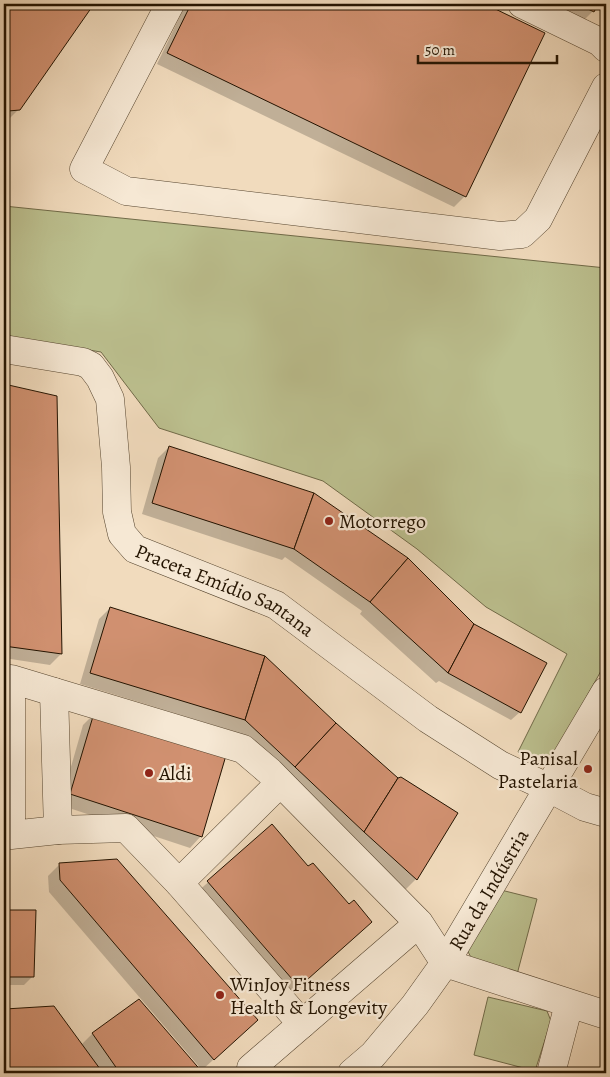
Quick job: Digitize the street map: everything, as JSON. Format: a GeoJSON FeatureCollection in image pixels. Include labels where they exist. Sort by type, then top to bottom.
{"type":"FeatureCollection","features":[{"type":"Feature","properties":{"kind":"street"},"geometry":{"type":"LineString","coordinates":[[170,4],[84,169],[126,191],[500,236],[522,234],[538,218],[606,87]]}},
{"type":"Feature","properties":{"kind":"street"},"geometry":{"type":"LineString","coordinates":[[522,4],[600,42],[606,48]]}},
{"type":"Feature","properties":{"kind":"street","name":"Praceta Emídio Santana"},"geometry":{"type":"LineString","coordinates":[[4,349],[83,362],[91,366],[100,378],[110,399],[116,467],[117,512],[122,534],[135,549],[276,604],[428,719],[500,765],[585,807],[606,813]]}},
{"type":"Feature","properties":{"kind":"street"},"geometry":{"type":"LineString","coordinates":[[302,1024],[179,883],[126,828],[58,830],[7,835],[11,679],[243,748],[270,772],[419,923],[445,963],[606,1015]]}},
{"type":"Feature","properties":{"kind":"street","name":"Rua da Indústria"},"geometry":{"type":"LineString","coordinates":[[352,1073],[373,1055],[415,1005],[445,963],[606,691]]}},
{"type":"Feature","properties":{"kind":"street"},"geometry":{"type":"LineString","coordinates":[[54,692],[58,830]]}},
{"type":"Feature","properties":{"kind":"street"},"geometry":{"type":"LineString","coordinates":[[179,883],[280,784]]}},
{"type":"Feature","properties":{"kind":"street"},"geometry":{"type":"LineString","coordinates":[[251,1068],[419,923]]}},
{"type":"Feature","properties":{"kind":"street"},"geometry":{"type":"LineString","coordinates":[[551,1073],[569,1004]]}},
{"type":"Feature","properties":{"kind":"green space"},"geometry":{"type":"Polygon","coordinates":[[[4,206],[606,268],[606,662],[554,755],[532,763],[518,752],[567,654],[486,607],[417,549],[323,481],[159,428],[101,352],[4,336],[4,206]]]}},
{"type":"Feature","properties":{"kind":"green space"},"geometry":{"type":"Polygon","coordinates":[[[497,889],[537,899],[515,982],[473,961],[466,948],[497,889]]]}},
{"type":"Feature","properties":{"kind":"green space"},"geometry":{"type":"Polygon","coordinates":[[[488,997],[547,1011],[551,1021],[535,1071],[474,1055],[488,997]]]}},
{"type":"Feature","properties":{"kind":"building"},"geometry":{"type":"Polygon","coordinates":[[[4,4],[94,4],[20,110],[8,111],[4,108],[4,4]]]}},
{"type":"Feature","properties":{"kind":"building"},"geometry":{"type":"Polygon","coordinates":[[[191,4],[485,4],[545,33],[466,197],[167,53],[191,4]]]}},
{"type":"Feature","properties":{"kind":"building"},"geometry":{"type":"Polygon","coordinates":[[[578,4],[598,4],[594,12],[578,4]]]}},
{"type":"Feature","properties":{"kind":"building"},"geometry":{"type":"Polygon","coordinates":[[[4,384],[57,396],[62,654],[4,646],[4,384]]]}},
{"type":"Feature","properties":{"kind":"building"},"geometry":{"type":"Polygon","coordinates":[[[169,446],[314,493],[294,549],[152,503],[169,446]]]}},
{"type":"Feature","properties":{"kind":"building","name":"Motorrego"},"geometry":{"type":"Polygon","coordinates":[[[314,493],[408,558],[370,602],[294,549],[314,493]]]}},
{"type":"Feature","properties":{"kind":"building"},"geometry":{"type":"Polygon","coordinates":[[[408,558],[474,624],[448,673],[370,602],[408,558]]]}},
{"type":"Feature","properties":{"kind":"building"},"geometry":{"type":"Polygon","coordinates":[[[110,607],[265,656],[245,720],[90,673],[110,607]]]}},
{"type":"Feature","properties":{"kind":"building"},"geometry":{"type":"Polygon","coordinates":[[[474,624],[547,663],[521,713],[448,673],[474,624]]]}},
{"type":"Feature","properties":{"kind":"building"},"geometry":{"type":"Polygon","coordinates":[[[265,656],[336,723],[295,767],[245,720],[265,656]]]}},
{"type":"Feature","properties":{"kind":"building","name":"Aldi"},"geometry":{"type":"Polygon","coordinates":[[[94,713],[227,752],[202,837],[70,794],[94,713]]]}},
{"type":"Feature","properties":{"kind":"building"},"geometry":{"type":"Polygon","coordinates":[[[336,723],[398,778],[364,832],[295,767],[336,723]]]}},
{"type":"Feature","properties":{"kind":"building"},"geometry":{"type":"Polygon","coordinates":[[[401,777],[458,813],[417,880],[364,832],[398,778],[401,777]]]}},
{"type":"Feature","properties":{"kind":"building"},"geometry":{"type":"Polygon","coordinates":[[[272,824],[308,866],[313,863],[349,904],[354,900],[372,922],[299,987],[207,881],[272,824]]]}},
{"type":"Feature","properties":{"kind":"building"},"geometry":{"type":"Polygon","coordinates":[[[117,859],[258,1020],[214,1060],[60,880],[59,863],[117,859]]]}},
{"type":"Feature","properties":{"kind":"building"},"geometry":{"type":"Polygon","coordinates":[[[4,910],[36,910],[34,977],[4,977],[4,910]]]}},
{"type":"Feature","properties":{"kind":"building"},"geometry":{"type":"Polygon","coordinates":[[[139,999],[203,1073],[120,1073],[92,1033],[139,999]]]}},
{"type":"Feature","properties":{"kind":"building"},"geometry":{"type":"Polygon","coordinates":[[[54,1006],[103,1073],[10,1073],[5,1009],[54,1006]]]}},
{"type":"Feature","properties":{"kind":"place","name":"Motorrego"},"geometry":{"type":"Point","coordinates":[329,521]}},
{"type":"Feature","properties":{"kind":"place","name":"Panisal Pastelaria"},"geometry":{"type":"Point","coordinates":[588,769]}},
{"type":"Feature","properties":{"kind":"place","name":"Aldi"},"geometry":{"type":"Point","coordinates":[149,773]}},
{"type":"Feature","properties":{"kind":"place","name":"WinJoy Fitness Health & Longevity"},"geometry":{"type":"Point","coordinates":[220,995]}}]}
